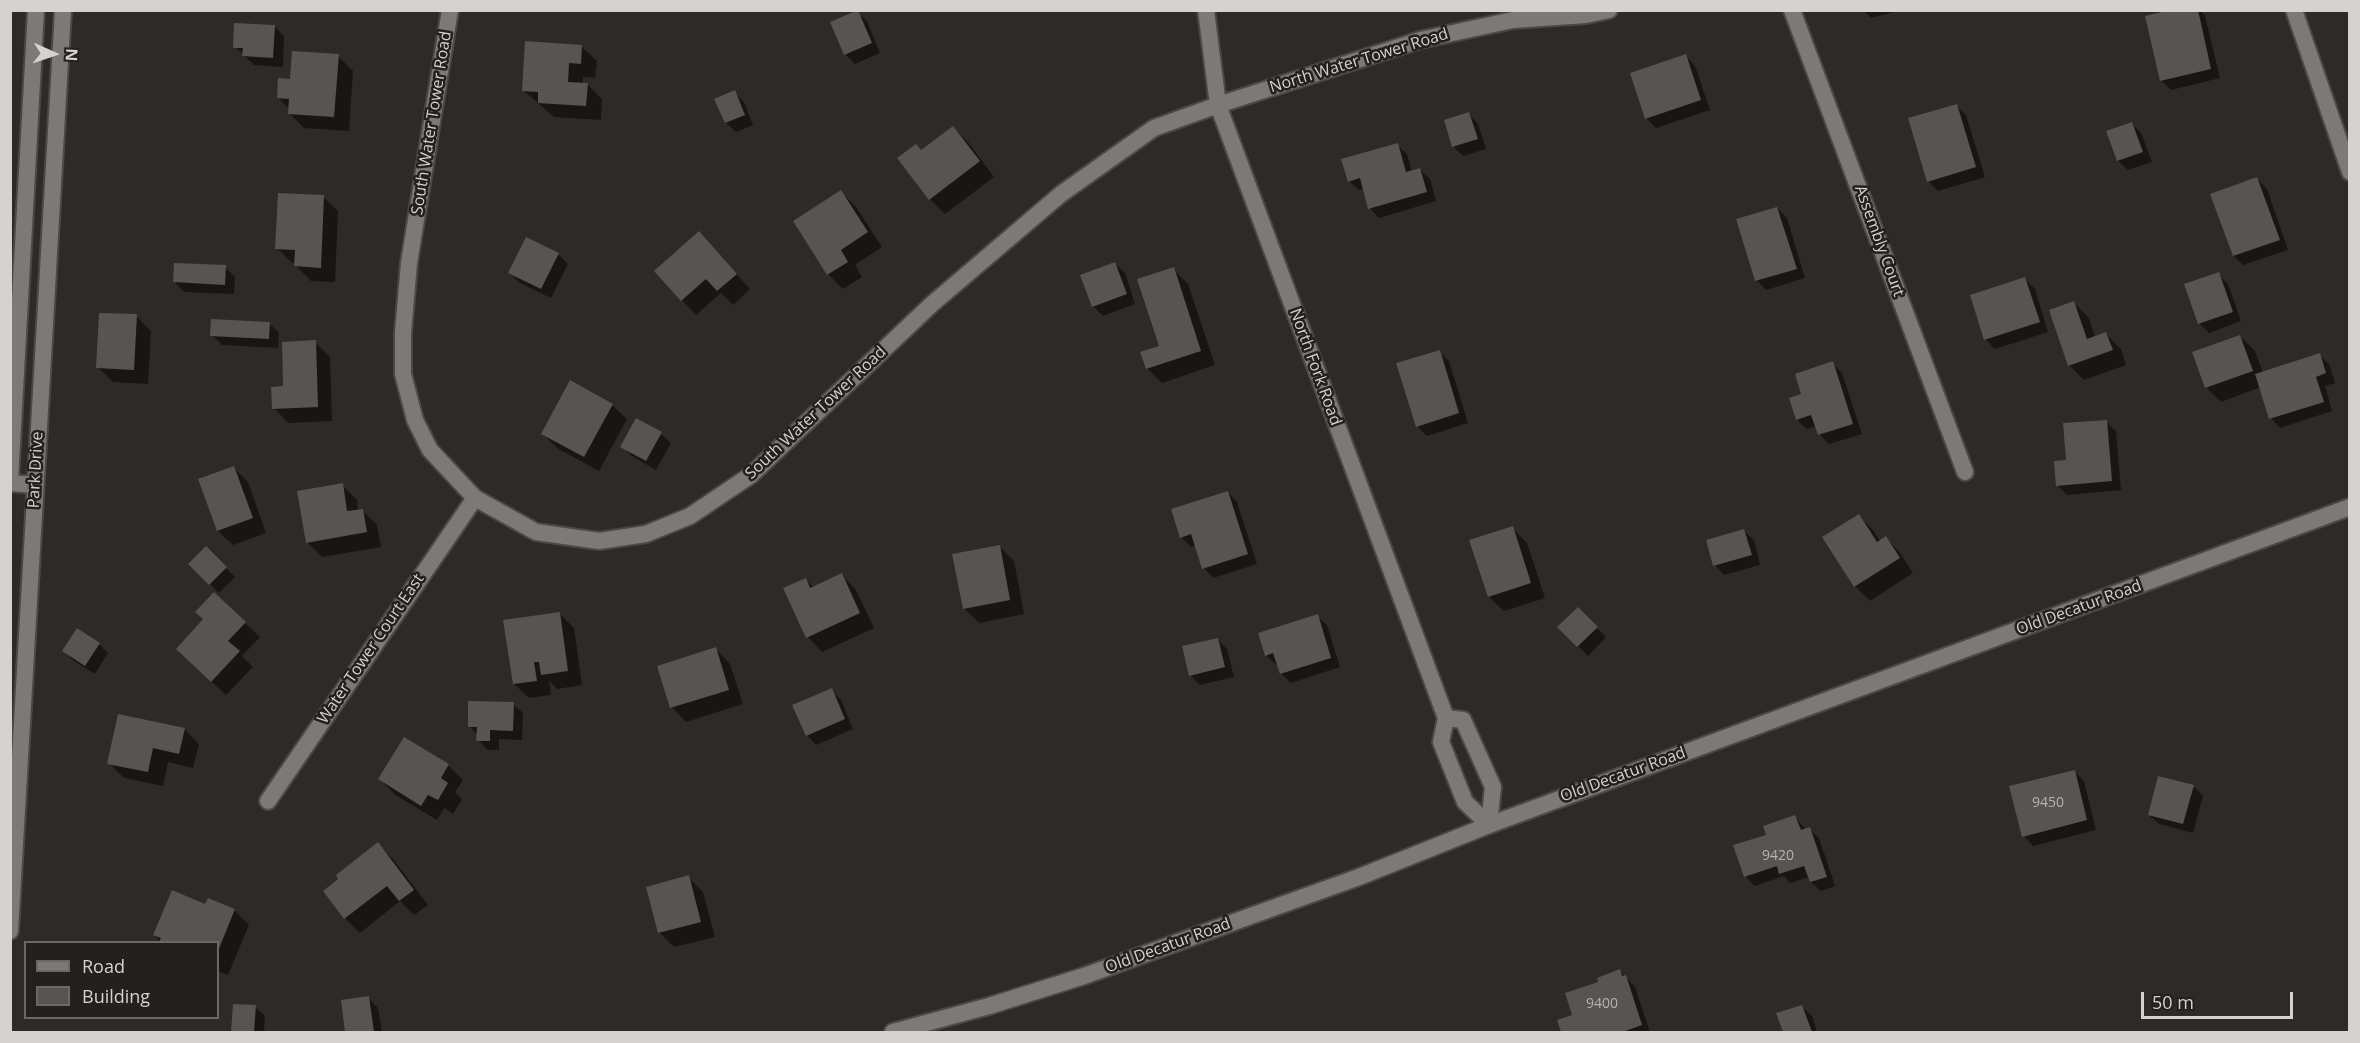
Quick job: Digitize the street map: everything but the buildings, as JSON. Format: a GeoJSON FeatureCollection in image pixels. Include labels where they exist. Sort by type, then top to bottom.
{"type":"FeatureCollection","features":[{"type":"Feature","properties":{"kind":"street","name":"Park Drive"},"geometry":{"type":"LineString","coordinates":[[10,481],[36,10]]}},
{"type":"Feature","properties":{"kind":"street","name":"Park Drive"},"geometry":{"type":"LineString","coordinates":[[10,930],[63,10]]}},
{"type":"Feature","properties":{"kind":"street","name":"South Water Tower Road"},"geometry":{"type":"LineString","coordinates":[[450,10],[409,263],[403,333],[404,374],[415,420],[430,450],[475,498],[536,532],[599,541],[646,534],[690,516],[751,475],[932,304],[1061,194],[1154,128],[1218,105]]}},
{"type":"Feature","properties":{"kind":"street","name":"North Fork Road"},"geometry":{"type":"LineString","coordinates":[[1206,10],[1218,105],[1446,718],[1441,742],[1465,802],[1489,825]]}},
{"type":"Feature","properties":{"kind":"street","name":"North Water Tower Road"},"geometry":{"type":"LineString","coordinates":[[1218,105],[1420,40],[1513,20],[1586,15],[1610,10]]}},
{"type":"Feature","properties":{"kind":"street","name":"Assembly Court"},"geometry":{"type":"LineString","coordinates":[[1792,10],[1965,472]]}},
{"type":"Feature","properties":{"kind":"street"},"geometry":{"type":"LineString","coordinates":[[2294,10],[2349,169]]}},
{"type":"Feature","properties":{"kind":"street"},"geometry":{"type":"LineString","coordinates":[[10,481],[35,484]]}},
{"type":"Feature","properties":{"kind":"street","name":"Water Tower Court East"},"geometry":{"type":"LineString","coordinates":[[268,801],[475,498]]}},
{"type":"Feature","properties":{"kind":"street","name":"Old Decatur Road"},"geometry":{"type":"LineString","coordinates":[[893,1032],[989,1006],[1084,976],[1359,877],[1489,825],[2349,507]]}},
{"type":"Feature","properties":{"kind":"street"},"geometry":{"type":"LineString","coordinates":[[1446,718],[1463,720],[1493,787],[1489,825]]}}]}
